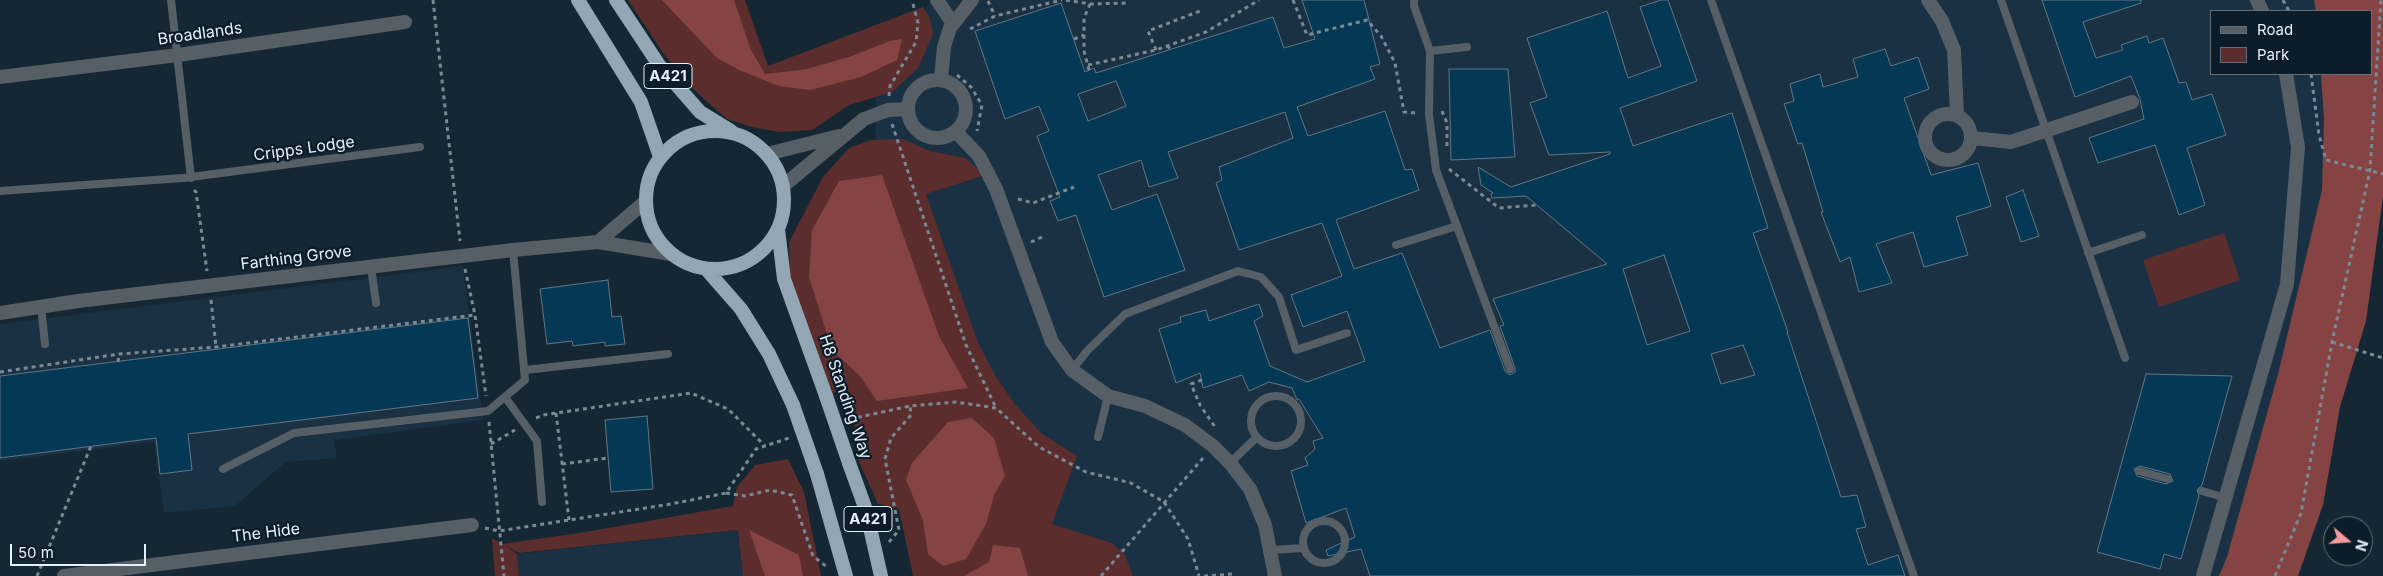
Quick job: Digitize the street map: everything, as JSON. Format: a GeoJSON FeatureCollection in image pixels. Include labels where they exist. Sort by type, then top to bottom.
{"type":"FeatureCollection","features":[{"type":"Feature","properties":{"kind":"highway","name":"A421"},"geometry":{"type":"LineString","coordinates":[[578,0],[641,102],[660,157]]}},
{"type":"Feature","properties":{"kind":"highway","name":"A421"},"geometry":{"type":"LineString","coordinates":[[616,0],[658,65],[700,112],[737,135]]}},
{"type":"Feature","properties":{"kind":"highway"},"geometry":{"type":"LineString","coordinates":[[717,130],[754,142],[767,154],[777,169],[783,186],[784,208],[778,229],[765,247],[748,261],[728,268],[706,269],[693,266],[671,254],[659,242],[650,227],[646,201],[645,192],[650,173],[660,157],[676,142],[695,133],[717,130]]}},
{"type":"Feature","properties":{"kind":"highway","name":"H8 Standing Way"},"geometry":{"type":"LineString","coordinates":[[778,229],[784,279],[866,510],[881,576]]}},
{"type":"Feature","properties":{"kind":"highway","name":"A421"},"geometry":{"type":"LineString","coordinates":[[706,269],[742,309],[769,354],[793,406],[817,474],[846,576]]}},
{"type":"Feature","properties":{"kind":"street"},"geometry":{"type":"LineString","coordinates":[[936,0],[952,22]]}},
{"type":"Feature","properties":{"kind":"street"},"geometry":{"type":"LineString","coordinates":[[941,80],[944,47],[952,22],[972,0]]}},
{"type":"Feature","properties":{"kind":"street"},"geometry":{"type":"LineString","coordinates":[[1928,0],[1942,21],[1954,50],[1957,115]]}},
{"type":"Feature","properties":{"kind":"street","name":"Broadlands"},"geometry":{"type":"LineString","coordinates":[[0,77],[178,55],[405,22]]}},
{"type":"Feature","properties":{"kind":"street"},"geometry":{"type":"LineString","coordinates":[[2204,576],[2287,284],[2298,147],[2286,75]]}},
{"type":"Feature","properties":{"kind":"street"},"geometry":{"type":"LineString","coordinates":[[931,80],[941,80],[956,87],[965,101],[965,118],[956,132],[948,137],[929,138],[913,127],[907,109],[914,90],[931,80]]}},
{"type":"Feature","properties":{"kind":"street"},"geometry":{"type":"LineString","coordinates":[[1972,138],[2011,142],[2132,102]]}},
{"type":"Feature","properties":{"kind":"street"},"geometry":{"type":"LineString","coordinates":[[783,186],[842,135],[864,119],[888,110],[907,109]]}},
{"type":"Feature","properties":{"kind":"street"},"geometry":{"type":"LineString","coordinates":[[1946,113],[1957,115],[1967,122],[1972,138],[1967,150],[1962,156],[1950,160],[1937,156],[1927,147],[1925,137],[1929,122],[1936,116],[1946,113]]}},
{"type":"Feature","properties":{"kind":"street"},"geometry":{"type":"LineString","coordinates":[[956,132],[979,156],[996,189],[1052,342],[1072,370],[1108,396],[1145,406],[1185,425],[1213,446],[1230,463],[1250,489],[1265,525],[1275,576]]}},
{"type":"Feature","properties":{"kind":"street"},"geometry":{"type":"LineString","coordinates":[[767,154],[842,135]]}},
{"type":"Feature","properties":{"kind":"street"},"geometry":{"type":"LineString","coordinates":[[598,242],[646,201]]}},
{"type":"Feature","properties":{"kind":"street","name":"Farthing Grove"},"geometry":{"type":"LineString","coordinates":[[0,313],[41,306],[209,286],[462,258],[513,250],[598,242],[671,254]]}},
{"type":"Feature","properties":{"kind":"street","name":"The Hide"},"geometry":{"type":"LineString","coordinates":[[64,576],[472,525]]}},
{"type":"Feature","properties":{"kind":"lane"},"geometry":{"type":"LineString","coordinates":[[171,0],[191,178]]}},
{"type":"Feature","properties":{"kind":"lane"},"geometry":{"type":"LineString","coordinates":[[1414,0],[1414,6],[1430,51],[1429,114],[1436,170],[1510,369]]}},
{"type":"Feature","properties":{"kind":"lane"},"geometry":{"type":"LineString","coordinates":[[1711,0],[1914,576]]}},
{"type":"Feature","properties":{"kind":"lane"},"geometry":{"type":"LineString","coordinates":[[2001,0],[2045,131],[2126,358]]}},
{"type":"Feature","properties":{"kind":"lane"},"geometry":{"type":"LineString","coordinates":[[1430,51],[1467,47]]}},
{"type":"Feature","properties":{"kind":"lane","name":"Cripps Lodge"},"geometry":{"type":"LineString","coordinates":[[0,191],[191,178],[420,147]]}},
{"type":"Feature","properties":{"kind":"lane"},"geometry":{"type":"LineString","coordinates":[[1396,245],[1457,226]]}},
{"type":"Feature","properties":{"kind":"lane"},"geometry":{"type":"LineString","coordinates":[[2088,253],[2142,235]]}},
{"type":"Feature","properties":{"kind":"lane"},"geometry":{"type":"LineString","coordinates":[[223,469],[294,433],[488,411],[525,380],[513,250]]}},
{"type":"Feature","properties":{"kind":"lane"},"geometry":{"type":"LineString","coordinates":[[371,267],[376,303]]}},
{"type":"Feature","properties":{"kind":"lane"},"geometry":{"type":"LineString","coordinates":[[1072,370],[1125,314],[1238,271],[1261,277],[1279,297],[1296,350],[1347,333]]}},
{"type":"Feature","properties":{"kind":"lane"},"geometry":{"type":"LineString","coordinates":[[41,306],[45,344]]}},
{"type":"Feature","properties":{"kind":"lane"},"geometry":{"type":"LineString","coordinates":[[525,370],[668,354]]}},
{"type":"Feature","properties":{"kind":"lane"},"geometry":{"type":"LineString","coordinates":[[1098,437],[1108,396]]}},
{"type":"Feature","properties":{"kind":"lane"},"geometry":{"type":"LineString","coordinates":[[1269,396],[1279,396],[1290,400],[1296,406],[1301,421],[1299,431],[1293,440],[1284,445],[1273,446],[1264,443],[1256,437],[1251,426],[1251,419],[1255,406],[1261,401],[1269,396]]}},
{"type":"Feature","properties":{"kind":"lane"},"geometry":{"type":"LineString","coordinates":[[505,397],[537,441],[542,502]]}},
{"type":"Feature","properties":{"kind":"lane"},"geometry":{"type":"LineString","coordinates":[[1230,463],[1256,437]]}},
{"type":"Feature","properties":{"kind":"lane"},"geometry":{"type":"LineString","coordinates":[[2139,470],[2168,479]]}},
{"type":"Feature","properties":{"kind":"lane"},"geometry":{"type":"LineString","coordinates":[[2202,491],[2226,498]]}},
{"type":"Feature","properties":{"kind":"lane"},"geometry":{"type":"LineString","coordinates":[[1328,521],[1336,524],[1341,529],[1345,539],[1341,555],[1335,560],[1326,563],[1311,558],[1304,548],[1303,538],[1305,532],[1310,526],[1319,522],[1328,521]]}},
{"type":"Feature","properties":{"kind":"lane"},"geometry":{"type":"LineString","coordinates":[[1271,550],[1304,548]]}},
{"type":"Feature","properties":{"kind":"path"},"geometry":{"type":"LineString","coordinates":[[433,0],[462,258],[475,315],[488,411],[504,576]]}},
{"type":"Feature","properties":{"kind":"path"},"geometry":{"type":"LineString","coordinates":[[912,0],[918,23],[916,42],[890,86],[888,110],[966,345],[996,408],[1039,447],[1086,472],[1131,483],[1164,502],[1188,539],[1198,576]]}},
{"type":"Feature","properties":{"kind":"path"},"geometry":{"type":"LineString","coordinates":[[987,0],[995,16]]}},
{"type":"Feature","properties":{"kind":"path"},"geometry":{"type":"LineString","coordinates":[[964,37],[970,29],[995,16],[1064,0],[1090,4],[1128,3]]}},
{"type":"Feature","properties":{"kind":"path"},"geometry":{"type":"LineString","coordinates":[[1088,65],[1156,50],[1206,32],[1258,0]]}},
{"type":"Feature","properties":{"kind":"path"},"geometry":{"type":"LineString","coordinates":[[1293,0],[1307,36],[1367,20],[1381,36],[1395,63],[1404,112],[1429,114],[1443,111],[1447,123],[1448,150]]}},
{"type":"Feature","properties":{"kind":"path"},"geometry":{"type":"LineString","coordinates":[[2275,576],[2301,513],[2332,342],[2370,170],[2381,0]]}},
{"type":"Feature","properties":{"kind":"path"},"geometry":{"type":"LineString","coordinates":[[1089,70],[1084,51],[1084,18],[1090,4]]}},
{"type":"Feature","properties":{"kind":"path"},"geometry":{"type":"LineString","coordinates":[[1156,50],[1148,31],[1200,11]]}},
{"type":"Feature","properties":{"kind":"path"},"geometry":{"type":"LineString","coordinates":[[1074,39],[1084,36]]}},
{"type":"Feature","properties":{"kind":"path"},"geometry":{"type":"LineString","coordinates":[[1168,46],[1170,50]]}},
{"type":"Feature","properties":{"kind":"path"},"geometry":{"type":"LineString","coordinates":[[955,69],[956,74],[971,87],[982,105],[977,134]]}},
{"type":"Feature","properties":{"kind":"path"},"geometry":{"type":"LineString","coordinates":[[2311,75],[2319,134],[2326,160],[2383,174]]}},
{"type":"Feature","properties":{"kind":"path"},"geometry":{"type":"LineString","coordinates":[[2377,79],[2383,78]]}},
{"type":"Feature","properties":{"kind":"path"},"geometry":{"type":"LineString","coordinates":[[1448,160],[1448,168],[1499,208],[1537,205]]}},
{"type":"Feature","properties":{"kind":"path"},"geometry":{"type":"LineString","coordinates":[[183,178],[196,192],[216,347]]}},
{"type":"Feature","properties":{"kind":"path"},"geometry":{"type":"LineString","coordinates":[[1016,194],[1018,200],[1032,203],[1074,187]]}},
{"type":"Feature","properties":{"kind":"path"},"geometry":{"type":"LineString","coordinates":[[0,372],[119,354],[216,347],[475,315]]}},
{"type":"Feature","properties":{"kind":"path"},"geometry":{"type":"LineString","coordinates":[[2332,342],[2383,358]]}},
{"type":"Feature","properties":{"kind":"path"},"geometry":{"type":"LineString","coordinates":[[118,362],[119,354]]}},
{"type":"Feature","properties":{"kind":"path"},"geometry":{"type":"LineString","coordinates":[[1100,576],[1141,532],[1164,502],[1221,436],[1200,405],[1191,384],[1202,380]]}},
{"type":"Feature","properties":{"kind":"path"},"geometry":{"type":"LineString","coordinates":[[491,444],[544,415],[692,393],[728,409],[765,446]]}},
{"type":"Feature","properties":{"kind":"path"},"geometry":{"type":"LineString","coordinates":[[849,419],[910,406],[956,402],[996,408]]}},
{"type":"Feature","properties":{"kind":"path"},"geometry":{"type":"LineString","coordinates":[[877,557],[899,530],[885,459],[891,438],[911,416],[910,406]]}},
{"type":"Feature","properties":{"kind":"path"},"geometry":{"type":"LineString","coordinates":[[556,413],[569,520]]}},
{"type":"Feature","properties":{"kind":"path"},"geometry":{"type":"LineString","coordinates":[[726,494],[756,448],[793,437]]}},
{"type":"Feature","properties":{"kind":"path"},"geometry":{"type":"LineString","coordinates":[[37,576],[91,446]]}},
{"type":"Feature","properties":{"kind":"path"},"geometry":{"type":"LineString","coordinates":[[562,464],[608,458]]}},
{"type":"Feature","properties":{"kind":"path"},"geometry":{"type":"LineString","coordinates":[[499,531],[726,494],[746,496],[770,490],[792,495],[813,556],[831,571]]}},
{"type":"Feature","properties":{"kind":"path"},"geometry":{"type":"LineString","coordinates":[[1204,576],[1233,574]]}},
{"type":"Feature","properties":{"kind":"shaded area"},"geometry":{"type":"Polygon","coordinates":[[[662,0],[734,0],[751,50],[765,74],[807,69],[852,56],[890,41],[902,39],[897,60],[861,77],[810,90],[779,86],[739,70],[717,58],[662,0]]]}},
{"type":"Feature","properties":{"kind":"shaded area"},"geometry":{"type":"Polygon","coordinates":[[[931,0],[2337,0],[2337,10],[2210,10],[2210,75],[2340,75],[2344,171],[2240,576],[1016,576],[875,168],[876,76],[907,41],[931,0]]]}},
{"type":"Feature","properties":{"kind":"shaded area"},"geometry":{"type":"Polygon","coordinates":[[[2314,0],[2383,0],[2383,196],[2366,321],[2340,407],[2323,505],[2298,576],[2219,576],[2227,557],[2278,374],[2322,190],[2324,119],[2321,75],[2373,75],[2373,10],[2316,10],[2314,0]]]}},
{"type":"Feature","properties":{"kind":"shaded area"},"geometry":{"type":"Polygon","coordinates":[[[882,175],[939,336],[968,388],[877,401],[860,376],[832,350],[809,277],[812,230],[839,181],[882,175]]]}},
{"type":"Feature","properties":{"kind":"shaded area"},"geometry":{"type":"Polygon","coordinates":[[[463,266],[483,420],[334,440],[337,458],[286,462],[235,506],[164,513],[154,442],[0,461],[0,324],[463,266]]]}},
{"type":"Feature","properties":{"kind":"shaded area"},"geometry":{"type":"Polygon","coordinates":[[[972,418],[994,438],[1005,476],[994,495],[986,524],[966,559],[943,566],[928,554],[923,520],[906,480],[912,463],[948,422],[972,418]]]}},
{"type":"Feature","properties":{"kind":"shaded area"},"geometry":{"type":"Polygon","coordinates":[[[739,530],[743,576],[519,576],[517,554],[739,530]]]}},
{"type":"Feature","properties":{"kind":"shaded area"},"geometry":{"type":"Polygon","coordinates":[[[749,530],[799,555],[803,576],[765,576],[749,530]]]}},
{"type":"Feature","properties":{"kind":"shaded area"},"geometry":{"type":"Polygon","coordinates":[[[993,545],[1020,548],[1028,576],[964,576],[989,562],[993,545]]]}},
{"type":"Feature","properties":{"kind":"green space"},"geometry":{"type":"Polygon","coordinates":[[[628,0],[745,0],[768,66],[923,7],[930,18],[933,34],[918,68],[892,92],[849,105],[812,130],[780,132],[752,127],[727,119],[684,80],[663,53],[628,0]]]}},
{"type":"Feature","properties":{"kind":"green space"},"geometry":{"type":"Polygon","coordinates":[[[903,139],[930,151],[965,158],[980,171],[982,176],[926,194],[978,343],[996,377],[1014,403],[1041,433],[1077,456],[1052,524],[1112,543],[1125,555],[1133,576],[913,576],[899,509],[878,504],[857,457],[864,453],[842,390],[832,393],[790,279],[789,242],[823,177],[849,148],[871,140],[903,139]]]}},
{"type":"Feature","properties":{"kind":"green space"},"geometry":{"type":"Polygon","coordinates":[[[2224,233],[2240,280],[2159,307],[2143,260],[2224,233]]]}},
{"type":"Feature","properties":{"kind":"green space"},"geometry":{"type":"Polygon","coordinates":[[[788,459],[804,492],[821,576],[743,576],[738,530],[519,553],[506,546],[517,554],[519,576],[495,576],[492,538],[502,544],[586,532],[733,506],[737,487],[755,465],[788,459]]]}},
{"type":"Feature","properties":{"kind":"building"},"geometry":{"type":"Polygon","coordinates":[[[1302,0],[1364,0],[1380,64],[1370,67],[1375,79],[1297,107],[1308,136],[1385,111],[1405,170],[1412,169],[1419,190],[1336,220],[1354,269],[1402,253],[1440,348],[1490,330],[1505,371],[1510,375],[1515,372],[1515,368],[1500,326],[1504,325],[1493,299],[1607,264],[1526,196],[1492,198],[1491,194],[1493,193],[1481,185],[1478,167],[1511,187],[1610,154],[1610,152],[1549,155],[1530,103],[1547,97],[1527,38],[1607,11],[1628,78],[1661,66],[1640,7],[1661,0],[1668,0],[1697,81],[1620,108],[1633,146],[1732,113],[1768,228],[1753,233],[1788,332],[1841,497],[1857,495],[1866,527],[1856,529],[1868,565],[1898,555],[1905,576],[1370,576],[1361,549],[1328,556],[1326,550],[1355,537],[1346,508],[1306,523],[1291,471],[1308,465],[1305,458],[1315,449],[1313,441],[1323,438],[1299,399],[1297,400],[1292,388],[1269,382],[1249,391],[1242,375],[1203,388],[1200,373],[1176,383],[1159,329],[1181,322],[1180,317],[1206,310],[1209,321],[1259,304],[1263,316],[1254,321],[1270,366],[1307,382],[1365,361],[1347,311],[1303,327],[1291,295],[1342,276],[1322,223],[1239,250],[1216,183],[1222,180],[1219,167],[1293,138],[1285,112],[1168,152],[1178,178],[1149,187],[1141,160],[1098,175],[1112,210],[1157,194],[1185,270],[1104,297],[1076,215],[1058,221],[1050,201],[1060,197],[1037,136],[1049,131],[1039,106],[1005,119],[975,31],[1061,3],[1085,72],[1094,68],[1096,73],[1273,17],[1284,48],[1315,39],[1302,0]],[[1116,81],[1078,94],[1088,121],[1126,106],[1116,81]],[[1664,255],[1623,269],[1647,345],[1690,331],[1664,255]],[[1743,345],[1711,354],[1721,384],[1755,375],[1743,345]]]}},
{"type":"Feature","properties":{"kind":"building"},"geometry":{"type":"Polygon","coordinates":[[[2042,0],[2141,0],[2141,3],[2083,22],[2096,58],[2123,50],[2121,45],[2147,36],[2149,43],[2163,38],[2179,83],[2186,82],[2192,100],[2212,94],[2226,135],[2187,148],[2205,205],[2179,215],[2155,145],[2098,163],[2089,138],[2144,119],[2140,99],[2131,76],[2075,97],[2042,0]]]}},
{"type":"Feature","properties":{"kind":"building"},"geometry":{"type":"Polygon","coordinates":[[[1885,49],[1891,66],[1918,57],[1929,89],[1904,98],[1931,175],[1978,163],[1991,206],[1956,217],[1968,255],[1924,267],[1913,232],[1876,244],[1892,283],[1859,292],[1850,257],[1840,262],[1821,212],[1823,212],[1802,143],[1798,144],[1784,104],[1794,101],[1790,84],[1820,74],[1823,87],[1858,77],[1853,59],[1885,49]]]}},
{"type":"Feature","properties":{"kind":"building"},"geometry":{"type":"Polygon","coordinates":[[[1449,69],[1508,69],[1515,157],[1451,160],[1449,69]]]}},
{"type":"Feature","properties":{"kind":"building"},"geometry":{"type":"Polygon","coordinates":[[[2023,190],[2039,236],[2021,242],[2006,197],[2023,190]]]}},
{"type":"Feature","properties":{"kind":"building"},"geometry":{"type":"Polygon","coordinates":[[[608,280],[612,317],[621,316],[625,344],[605,346],[605,342],[573,346],[572,341],[547,344],[540,289],[608,280]]]}},
{"type":"Feature","properties":{"kind":"building"},"geometry":{"type":"Polygon","coordinates":[[[468,318],[478,398],[188,434],[192,470],[160,474],[156,438],[0,458],[0,376],[468,318]]]}},
{"type":"Feature","properties":{"kind":"building"},"geometry":{"type":"Polygon","coordinates":[[[2146,374],[2232,376],[2202,485],[2197,490],[2199,496],[2181,559],[2164,554],[2160,569],[2097,552],[2146,374]],[[2140,466],[2134,469],[2137,476],[2166,484],[2173,481],[2170,474],[2140,466]]]}},
{"type":"Feature","properties":{"kind":"building"},"geometry":{"type":"Polygon","coordinates":[[[647,416],[653,489],[611,492],[605,420],[647,416]]]}}]}
